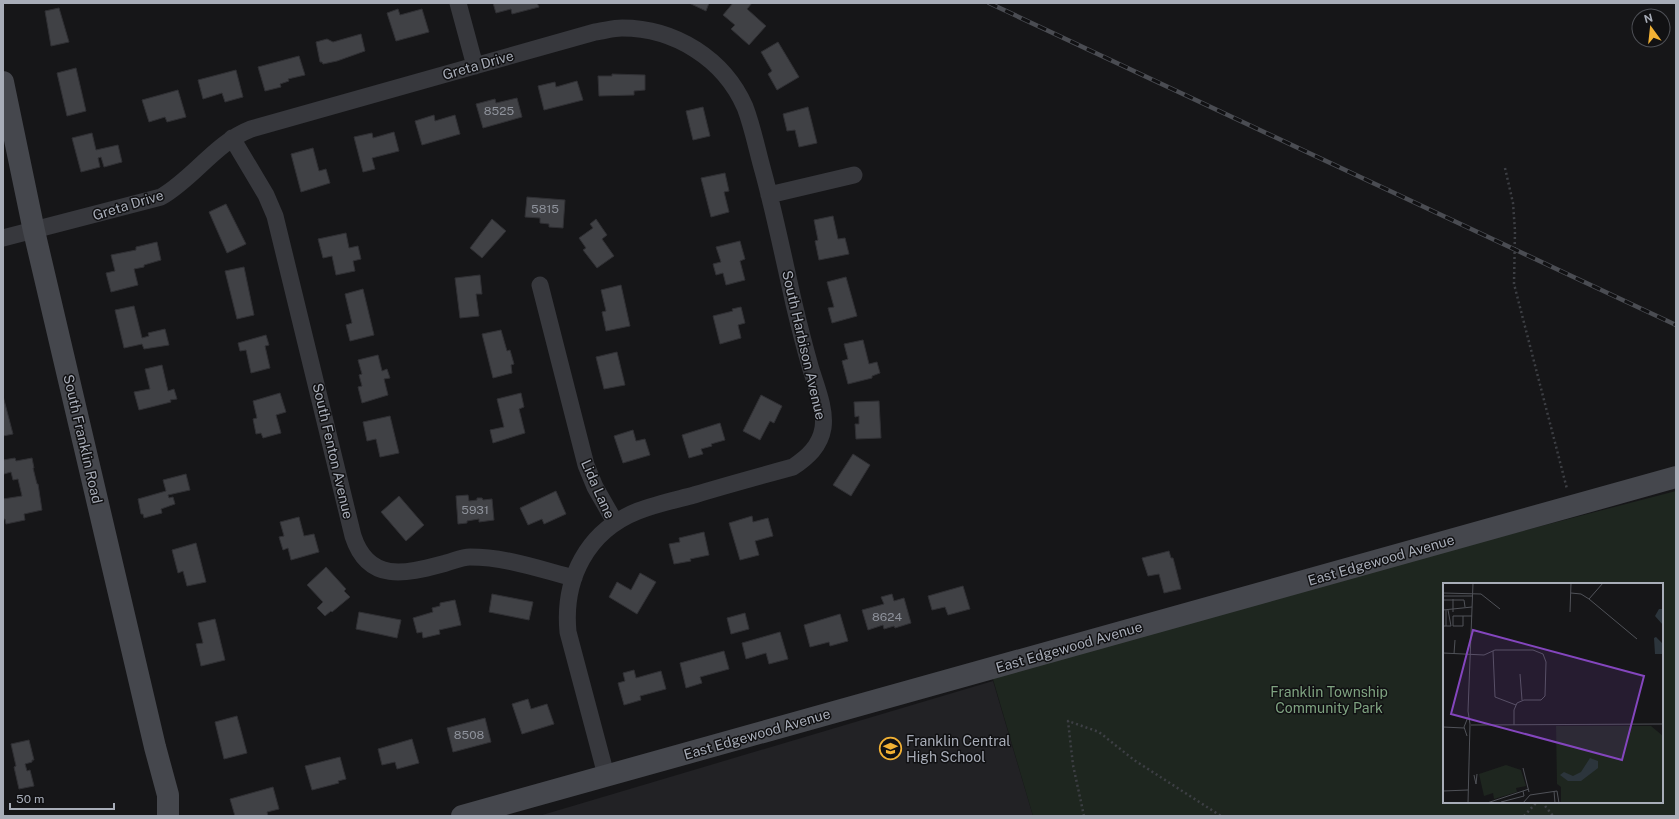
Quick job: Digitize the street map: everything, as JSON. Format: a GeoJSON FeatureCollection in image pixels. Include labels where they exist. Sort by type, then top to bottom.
{"type":"FeatureCollection","features":[{"type":"Feature","properties":{"kind":"main road","name":"South Franklin Road"},"geometry":{"type":"LineString","coordinates":[[3,82],[34,231],[168,805],[176,804],[180,816]]}},
{"type":"Feature","properties":{"kind":"main road","name":"East Edgewood Avenue"},"geometry":{"type":"LineString","coordinates":[[462,816],[1033,658],[1676,477]]}},
{"type":"Feature","properties":{"kind":"street"},"geometry":{"type":"LineString","coordinates":[[458,3],[475,66]]}},
{"type":"Feature","properties":{"kind":"street","name":"Greta Drive"},"geometry":{"type":"LineString","coordinates":[[3,238],[161,197],[175,189],[232,138],[251,129],[595,32],[622,28],[648,30],[672,37],[695,48],[720,69],[736,90],[751,125],[769,195]]}},
{"type":"Feature","properties":{"kind":"street","name":"South Fenton Avenue"},"geometry":{"type":"LineString","coordinates":[[232,138],[266,195],[275,216],[353,536],[361,554],[376,567],[388,572],[414,572],[468,557],[503,559],[574,578]]}},
{"type":"Feature","properties":{"kind":"street"},"geometry":{"type":"LineString","coordinates":[[769,195],[854,174]]}},
{"type":"Feature","properties":{"kind":"street","name":"South Harbison Avenue"},"geometry":{"type":"LineString","coordinates":[[615,522],[638,511],[793,467],[809,456],[820,440],[823,421],[821,408],[803,342],[769,195]]}},
{"type":"Feature","properties":{"kind":"street","name":"Lida Lane"},"geometry":{"type":"LineString","coordinates":[[540,285],[586,464],[595,487],[615,522],[600,535],[581,560],[574,578],[567,605],[568,632],[606,776]]}},
{"type":"Feature","properties":{"kind":"path"},"geometry":{"type":"LineString","coordinates":[[1505,168],[1513,203],[1515,231],[1514,284],[1571,507]]}},
{"type":"Feature","properties":{"kind":"path"},"geometry":{"type":"LineString","coordinates":[[1084,816],[1073,765],[1068,721],[1099,732],[1134,760],[1221,816]]}},
{"type":"Feature","properties":{"kind":"path"},"geometry":{"type":"LineString","coordinates":[[1524,816],[1536,803]]}},
{"type":"Feature","properties":{"kind":"path"},"geometry":{"type":"LineString","coordinates":[[1543,803],[1553,816]]}},
{"type":"Feature","properties":{"kind":"shaded area","name":"Franklin Central High School"},"geometry":{"type":"Polygon","coordinates":[[[993,681],[1033,816],[539,816],[993,681]]]}},
{"type":"Feature","properties":{"kind":"green space","name":"Franklin Township Community Park"},"geometry":{"type":"Polygon","coordinates":[[[1676,491],[1676,816],[1033,816],[990,669],[1676,491]]]}},
{"type":"Feature","properties":{"kind":"building"},"geometry":{"type":"Polygon","coordinates":[[[493,3],[537,3],[539,7],[512,14],[511,9],[496,13],[493,3]]]}},
{"type":"Feature","properties":{"kind":"building"},"geometry":{"type":"Polygon","coordinates":[[[689,3],[709,3],[706,11],[689,3]]]}},
{"type":"Feature","properties":{"kind":"building"},"geometry":{"type":"Polygon","coordinates":[[[733,3],[752,3],[747,9],[766,26],[749,45],[731,29],[735,25],[723,15],[733,3]]]}},
{"type":"Feature","properties":{"kind":"building"},"geometry":{"type":"Polygon","coordinates":[[[59,8],[69,42],[51,46],[45,11],[59,8]]]}},
{"type":"Feature","properties":{"kind":"building"},"geometry":{"type":"Polygon","coordinates":[[[398,9],[400,15],[422,9],[429,32],[396,41],[387,13],[398,9]]]}},
{"type":"Feature","properties":{"kind":"building"},"geometry":{"type":"Polygon","coordinates":[[[361,34],[365,51],[337,61],[323,64],[320,62],[316,42],[327,39],[333,42],[361,34]]]}},
{"type":"Feature","properties":{"kind":"building"},"geometry":{"type":"Polygon","coordinates":[[[778,42],[799,77],[777,90],[768,74],[772,71],[761,52],[778,42]]]}},
{"type":"Feature","properties":{"kind":"building"},"geometry":{"type":"Polygon","coordinates":[[[299,56],[305,75],[288,79],[289,81],[280,84],[281,87],[265,91],[258,67],[299,56]]]}},
{"type":"Feature","properties":{"kind":"building"},"geometry":{"type":"Polygon","coordinates":[[[76,68],[86,111],[67,116],[57,73],[76,68]]]}},
{"type":"Feature","properties":{"kind":"building"},"geometry":{"type":"Polygon","coordinates":[[[236,70],[243,97],[225,102],[222,93],[203,99],[198,80],[236,70]]]}},
{"type":"Feature","properties":{"kind":"building"},"geometry":{"type":"Polygon","coordinates":[[[612,74],[645,75],[645,90],[634,91],[634,95],[599,96],[598,76],[612,76],[612,74]]]}},
{"type":"Feature","properties":{"kind":"building"},"geometry":{"type":"Polygon","coordinates":[[[577,81],[583,100],[544,110],[538,86],[555,82],[556,87],[577,81]]]}},
{"type":"Feature","properties":{"kind":"building"},"geometry":{"type":"Polygon","coordinates":[[[178,90],[186,117],[167,122],[165,117],[149,122],[142,100],[178,90]]]}},
{"type":"Feature","properties":{"kind":"building"},"geometry":{"type":"Polygon","coordinates":[[[517,98],[522,117],[483,128],[476,104],[495,99],[496,103],[517,98]]]}},
{"type":"Feature","properties":{"kind":"building"},"geometry":{"type":"Polygon","coordinates":[[[703,107],[710,136],[693,140],[686,111],[703,107]]]}},
{"type":"Feature","properties":{"kind":"building"},"geometry":{"type":"Polygon","coordinates":[[[808,107],[817,143],[799,147],[795,130],[787,131],[783,114],[808,107]]]}},
{"type":"Feature","properties":{"kind":"building"},"geometry":{"type":"Polygon","coordinates":[[[434,115],[435,121],[455,115],[460,134],[422,145],[415,121],[434,115]]]}},
{"type":"Feature","properties":{"kind":"building"},"geometry":{"type":"Polygon","coordinates":[[[394,132],[399,151],[372,158],[375,169],[363,172],[354,137],[372,133],[373,138],[394,132]]]}},
{"type":"Feature","properties":{"kind":"building"},"geometry":{"type":"Polygon","coordinates":[[[92,133],[96,150],[118,145],[122,162],[104,167],[101,157],[98,158],[100,167],[81,172],[72,138],[92,133]]]}},
{"type":"Feature","properties":{"kind":"building"},"geometry":{"type":"Polygon","coordinates":[[[313,148],[319,171],[326,169],[330,183],[301,192],[291,154],[313,148]]]}},
{"type":"Feature","properties":{"kind":"building"},"geometry":{"type":"Polygon","coordinates":[[[725,173],[729,191],[724,192],[729,212],[711,217],[701,178],[725,173]]]}},
{"type":"Feature","properties":{"kind":"building"},"geometry":{"type":"Polygon","coordinates":[[[527,197],[565,200],[563,228],[549,227],[549,224],[540,223],[540,218],[525,217],[527,197]]]}},
{"type":"Feature","properties":{"kind":"building"},"geometry":{"type":"Polygon","coordinates":[[[226,204],[246,244],[227,253],[209,212],[226,204]]]}},
{"type":"Feature","properties":{"kind":"building"},"geometry":{"type":"Polygon","coordinates":[[[833,216],[838,239],[845,238],[849,254],[819,260],[815,241],[818,240],[814,220],[833,216]]]}},
{"type":"Feature","properties":{"kind":"building"},"geometry":{"type":"Polygon","coordinates":[[[492,219],[506,231],[482,258],[470,248],[492,219]]]}},
{"type":"Feature","properties":{"kind":"building"},"geometry":{"type":"Polygon","coordinates":[[[596,219],[607,235],[602,239],[614,256],[597,268],[583,250],[586,248],[579,238],[593,228],[590,224],[596,219]]]}},
{"type":"Feature","properties":{"kind":"building"},"geometry":{"type":"Polygon","coordinates":[[[346,233],[349,248],[358,246],[361,259],[353,261],[355,271],[336,275],[332,256],[323,258],[318,239],[346,233]]]}},
{"type":"Feature","properties":{"kind":"building"},"geometry":{"type":"Polygon","coordinates":[[[740,241],[745,259],[740,261],[745,280],[726,285],[723,273],[716,275],[713,264],[721,262],[716,247],[740,241]]]}},
{"type":"Feature","properties":{"kind":"building"},"geometry":{"type":"Polygon","coordinates":[[[157,242],[161,260],[144,265],[144,267],[134,269],[138,285],[111,292],[106,273],[115,271],[111,255],[136,250],[136,247],[157,242]]]}},
{"type":"Feature","properties":{"kind":"building"},"geometry":{"type":"Polygon","coordinates":[[[244,267],[254,315],[237,319],[225,271],[244,267]]]}},
{"type":"Feature","properties":{"kind":"building"},"geometry":{"type":"Polygon","coordinates":[[[480,275],[482,294],[476,294],[479,316],[460,318],[455,278],[480,275]]]}},
{"type":"Feature","properties":{"kind":"building"},"geometry":{"type":"Polygon","coordinates":[[[846,277],[857,316],[832,323],[828,308],[834,307],[827,282],[846,277]]]}},
{"type":"Feature","properties":{"kind":"building"},"geometry":{"type":"Polygon","coordinates":[[[621,285],[630,326],[606,331],[602,312],[606,311],[601,290],[621,285]]]}},
{"type":"Feature","properties":{"kind":"building"},"geometry":{"type":"Polygon","coordinates":[[[363,289],[374,335],[350,341],[346,325],[352,323],[345,294],[363,289]]]}},
{"type":"Feature","properties":{"kind":"building"},"geometry":{"type":"Polygon","coordinates":[[[134,306],[142,338],[149,336],[148,333],[165,329],[169,345],[144,349],[142,344],[124,348],[115,310],[134,306]]]}},
{"type":"Feature","properties":{"kind":"building"},"geometry":{"type":"Polygon","coordinates":[[[741,307],[745,323],[738,325],[741,338],[720,344],[713,316],[733,311],[732,309],[741,307]]]}},
{"type":"Feature","properties":{"kind":"building"},"geometry":{"type":"Polygon","coordinates":[[[501,330],[507,351],[510,350],[514,364],[511,365],[512,373],[493,378],[482,334],[501,330]]]}},
{"type":"Feature","properties":{"kind":"building"},"geometry":{"type":"Polygon","coordinates":[[[266,335],[269,345],[265,346],[270,368],[251,373],[246,350],[240,351],[238,343],[266,335]]]}},
{"type":"Feature","properties":{"kind":"building"},"geometry":{"type":"Polygon","coordinates":[[[863,340],[869,364],[877,362],[880,373],[872,376],[872,378],[848,384],[842,361],[848,359],[844,344],[863,340]]]}},
{"type":"Feature","properties":{"kind":"building"},"geometry":{"type":"Polygon","coordinates":[[[617,352],[625,385],[604,389],[596,357],[617,352]]]}},
{"type":"Feature","properties":{"kind":"building"},"geometry":{"type":"Polygon","coordinates":[[[378,355],[382,371],[387,369],[390,378],[384,379],[388,395],[362,403],[358,387],[362,386],[359,375],[362,374],[358,360],[378,355]]]}},
{"type":"Feature","properties":{"kind":"building"},"geometry":{"type":"Polygon","coordinates":[[[162,365],[168,391],[174,389],[177,399],[170,400],[171,402],[139,410],[134,392],[150,389],[145,369],[162,365]]]}},
{"type":"Feature","properties":{"kind":"building"},"geometry":{"type":"Polygon","coordinates":[[[280,393],[286,412],[276,415],[281,433],[263,438],[261,433],[256,434],[253,419],[257,418],[253,401],[280,393]]]}},
{"type":"Feature","properties":{"kind":"building"},"geometry":{"type":"Polygon","coordinates":[[[521,393],[524,407],[519,409],[525,433],[493,443],[490,430],[504,427],[497,399],[521,393]]]}},
{"type":"Feature","properties":{"kind":"building"},"geometry":{"type":"Polygon","coordinates":[[[761,395],[782,406],[774,423],[770,421],[760,440],[743,431],[761,395]]]}},
{"type":"Feature","properties":{"kind":"building"},"geometry":{"type":"Polygon","coordinates":[[[3,396],[13,434],[3,436],[3,396]]]}},
{"type":"Feature","properties":{"kind":"building"},"geometry":{"type":"Polygon","coordinates":[[[879,401],[881,438],[856,439],[855,424],[859,424],[859,416],[855,417],[854,402],[879,401]]]}},
{"type":"Feature","properties":{"kind":"building"},"geometry":{"type":"Polygon","coordinates":[[[390,416],[399,453],[380,457],[376,439],[367,441],[363,422],[390,416]]]}},
{"type":"Feature","properties":{"kind":"building"},"geometry":{"type":"Polygon","coordinates":[[[720,423],[725,440],[701,449],[703,454],[689,458],[682,435],[720,423]]]}},
{"type":"Feature","properties":{"kind":"building"},"geometry":{"type":"Polygon","coordinates":[[[633,430],[636,441],[645,439],[650,455],[623,463],[614,436],[633,430]]]}},
{"type":"Feature","properties":{"kind":"building"},"geometry":{"type":"Polygon","coordinates":[[[853,454],[870,465],[851,496],[833,485],[853,454]]]}},
{"type":"Feature","properties":{"kind":"building"},"geometry":{"type":"Polygon","coordinates":[[[15,458],[16,461],[32,458],[42,510],[24,514],[25,520],[6,524],[5,519],[3,519],[3,499],[22,496],[18,479],[13,480],[11,472],[4,474],[3,460],[15,458]]]}},
{"type":"Feature","properties":{"kind":"building"},"geometry":{"type":"Polygon","coordinates":[[[186,474],[190,490],[168,495],[169,498],[173,497],[175,504],[161,509],[162,513],[144,518],[143,514],[141,514],[138,499],[166,491],[163,480],[186,474]]]}},
{"type":"Feature","properties":{"kind":"building"},"geometry":{"type":"Polygon","coordinates":[[[556,491],[566,514],[544,524],[542,519],[528,525],[520,508],[556,491]]]}},
{"type":"Feature","properties":{"kind":"building"},"geometry":{"type":"Polygon","coordinates":[[[468,495],[469,501],[477,500],[477,498],[482,498],[483,500],[492,499],[494,520],[479,522],[479,519],[458,524],[456,496],[468,495]]]}},
{"type":"Feature","properties":{"kind":"building"},"geometry":{"type":"Polygon","coordinates":[[[399,496],[424,525],[406,541],[381,512],[399,496]]]}},
{"type":"Feature","properties":{"kind":"building"},"geometry":{"type":"Polygon","coordinates":[[[752,516],[753,522],[768,518],[773,536],[755,541],[759,555],[740,560],[729,523],[752,516]]]}},
{"type":"Feature","properties":{"kind":"building"},"geometry":{"type":"Polygon","coordinates":[[[299,517],[304,536],[314,534],[319,552],[291,560],[288,548],[283,550],[279,537],[284,536],[280,522],[299,517]]]}},
{"type":"Feature","properties":{"kind":"building"},"geometry":{"type":"Polygon","coordinates":[[[704,532],[709,555],[690,559],[691,561],[674,564],[669,544],[680,542],[679,538],[704,532]]]}},
{"type":"Feature","properties":{"kind":"building"},"geometry":{"type":"Polygon","coordinates":[[[196,543],[206,582],[187,586],[183,571],[178,573],[172,550],[196,543]]]}},
{"type":"Feature","properties":{"kind":"building"},"geometry":{"type":"Polygon","coordinates":[[[1169,551],[1171,558],[1173,558],[1181,589],[1164,593],[1159,574],[1148,576],[1142,558],[1169,551]]]}},
{"type":"Feature","properties":{"kind":"building"},"geometry":{"type":"Polygon","coordinates":[[[326,567],[346,589],[344,591],[350,597],[325,616],[317,608],[323,602],[307,585],[326,567]]]}},
{"type":"Feature","properties":{"kind":"building"},"geometry":{"type":"Polygon","coordinates":[[[640,573],[656,582],[637,614],[609,597],[617,582],[631,590],[640,573]]]}},
{"type":"Feature","properties":{"kind":"building"},"geometry":{"type":"Polygon","coordinates":[[[963,586],[970,609],[948,615],[945,607],[932,610],[928,596],[963,586]]]}},
{"type":"Feature","properties":{"kind":"building"},"geometry":{"type":"Polygon","coordinates":[[[492,594],[533,602],[529,620],[489,612],[492,594]]]}},
{"type":"Feature","properties":{"kind":"building"},"geometry":{"type":"Polygon","coordinates":[[[892,594],[894,601],[904,598],[911,623],[895,628],[894,626],[884,629],[883,625],[868,630],[862,610],[884,604],[881,597],[892,594]]]}},
{"type":"Feature","properties":{"kind":"building"},"geometry":{"type":"Polygon","coordinates":[[[455,600],[461,625],[439,630],[440,634],[423,638],[422,632],[417,633],[413,618],[433,612],[432,608],[440,606],[440,603],[455,600]]]}},
{"type":"Feature","properties":{"kind":"building"},"geometry":{"type":"Polygon","coordinates":[[[359,612],[401,620],[397,638],[356,629],[359,612]]]}},
{"type":"Feature","properties":{"kind":"building"},"geometry":{"type":"Polygon","coordinates":[[[745,613],[749,629],[731,634],[727,618],[745,613]]]}},
{"type":"Feature","properties":{"kind":"building"},"geometry":{"type":"Polygon","coordinates":[[[840,614],[848,641],[830,646],[829,642],[810,647],[804,625],[840,614]]]}},
{"type":"Feature","properties":{"kind":"building"},"geometry":{"type":"Polygon","coordinates":[[[215,619],[225,660],[201,666],[196,644],[203,643],[198,623],[215,619]]]}},
{"type":"Feature","properties":{"kind":"building"},"geometry":{"type":"Polygon","coordinates":[[[780,632],[788,659],[769,664],[766,653],[746,659],[742,643],[780,632]]]}},
{"type":"Feature","properties":{"kind":"building"},"geometry":{"type":"Polygon","coordinates":[[[724,651],[729,669],[700,677],[702,683],[686,688],[680,663],[724,651]]]}},
{"type":"Feature","properties":{"kind":"building"},"geometry":{"type":"Polygon","coordinates":[[[634,670],[636,678],[661,671],[666,689],[640,696],[641,700],[624,705],[618,683],[625,681],[623,673],[634,670]]]}},
{"type":"Feature","properties":{"kind":"building"},"geometry":{"type":"Polygon","coordinates":[[[528,699],[531,709],[547,704],[554,724],[522,734],[512,704],[528,699]]]}},
{"type":"Feature","properties":{"kind":"building"},"geometry":{"type":"Polygon","coordinates":[[[237,716],[247,753],[224,759],[215,722],[237,716]]]}},
{"type":"Feature","properties":{"kind":"building"},"geometry":{"type":"Polygon","coordinates":[[[485,718],[491,742],[453,752],[447,728],[485,718]]]}},
{"type":"Feature","properties":{"kind":"building"},"geometry":{"type":"Polygon","coordinates":[[[412,739],[419,763],[397,769],[395,762],[382,765],[378,749],[412,739]]]}},
{"type":"Feature","properties":{"kind":"building"},"geometry":{"type":"Polygon","coordinates":[[[29,740],[34,760],[25,764],[27,771],[30,770],[34,786],[19,789],[11,744],[29,740]]]}},
{"type":"Feature","properties":{"kind":"building"},"geometry":{"type":"Polygon","coordinates":[[[340,757],[346,779],[338,781],[339,783],[312,790],[305,766],[340,757]]]}},
{"type":"Feature","properties":{"kind":"building"},"geometry":{"type":"Polygon","coordinates":[[[273,787],[279,809],[267,812],[268,816],[235,816],[230,799],[273,787]]]}},
{"type":"Feature","properties":{"kind":"railway"},"geometry":{"type":"LineString","coordinates":[[989,3],[1676,325]]}},
{"type":"Feature","properties":{"kind":"place","name":"Franklin Central High School"},"geometry":{"type":"Point","coordinates":[890,749]}}]}
